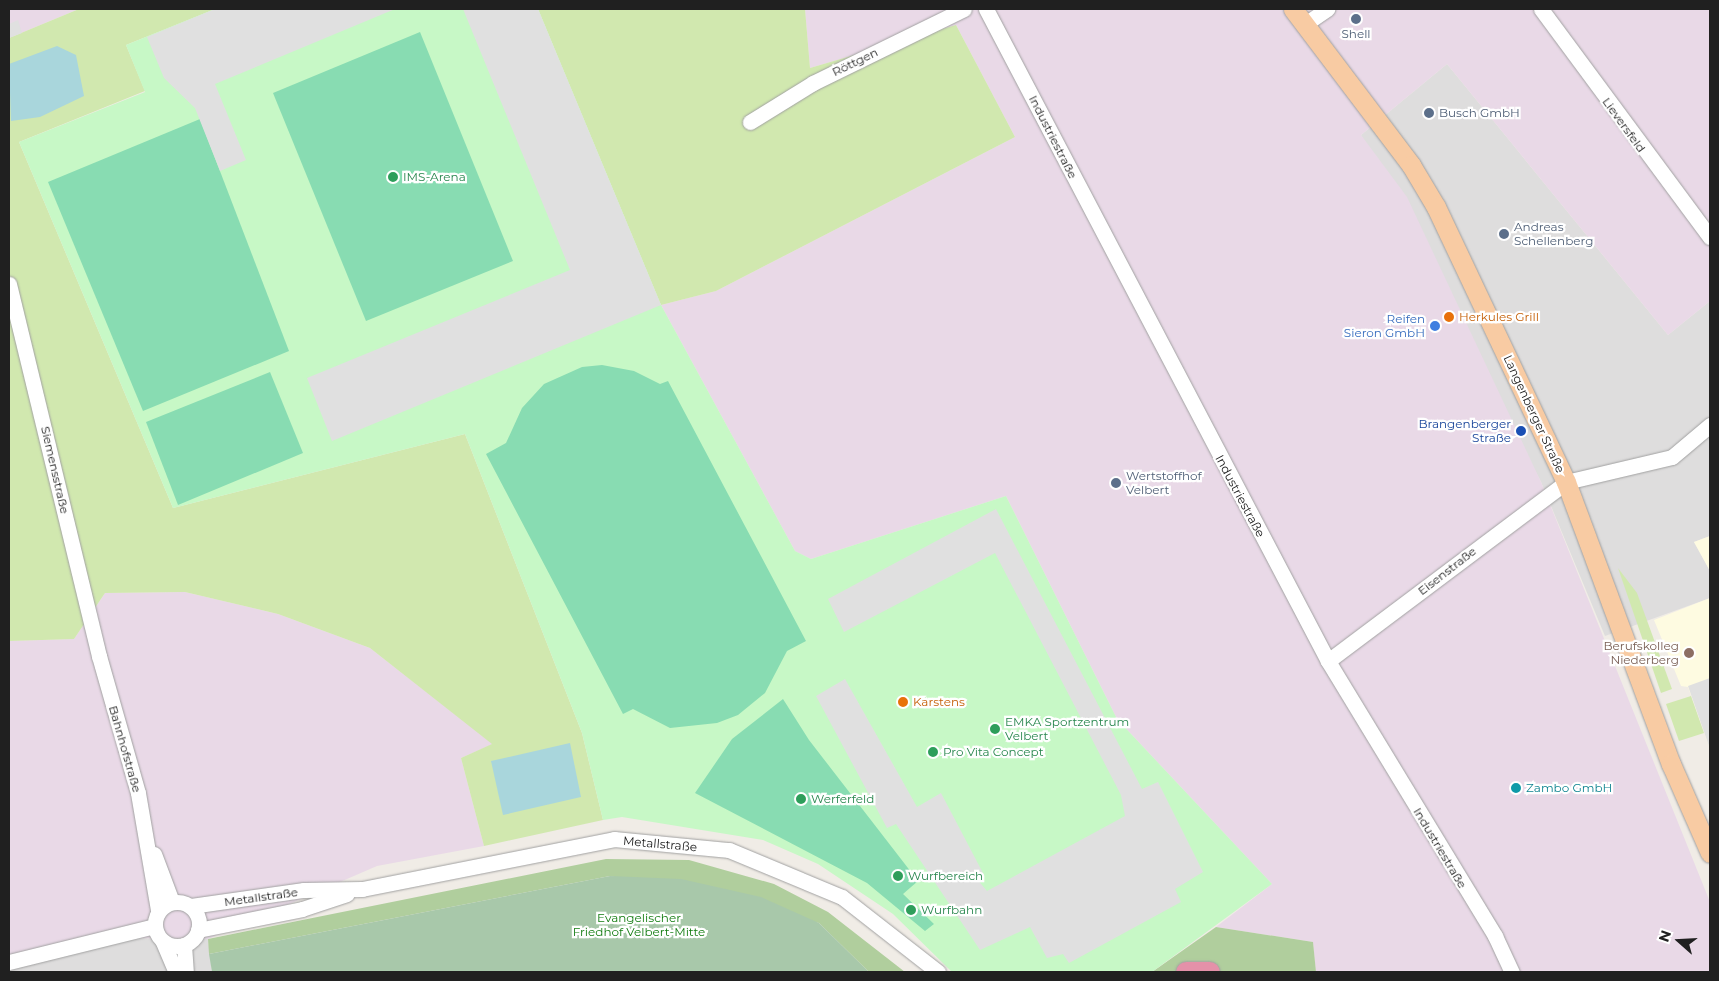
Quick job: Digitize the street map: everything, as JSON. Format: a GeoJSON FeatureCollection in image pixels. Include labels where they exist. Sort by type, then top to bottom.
{"type":"FeatureCollection","features":[{"type":"Feature","properties":{"kind":"highway"},"geometry":{"type":"LineString","coordinates":[[1186,972],[1209,972]]}},
{"type":"Feature","properties":{"kind":"main road","name":"Langenberger Straße"},"geometry":{"type":"LineString","coordinates":[[1294,9],[1411,165],[1436,207],[1566,482],[1671,764],[1710,852]]}},
{"type":"Feature","properties":{"kind":"street","name":"Röttgen"},"geometry":{"type":"LineString","coordinates":[[750,122],[813,83],[964,9]]}},
{"type":"Feature","properties":{"kind":"street","name":"Industriestraße"},"geometry":{"type":"LineString","coordinates":[[986,9],[1328,661],[1495,936],[1512,972]]}},
{"type":"Feature","properties":{"kind":"street"},"geometry":{"type":"LineString","coordinates":[[1305,24],[1327,9]]}},
{"type":"Feature","properties":{"kind":"street","name":"Lieversfeld"},"geometry":{"type":"LineString","coordinates":[[1541,9],[1710,237]]}},
{"type":"Feature","properties":{"kind":"street","name":"Siemensstraße"},"geometry":{"type":"LineString","coordinates":[[9,284],[99,656]]}},
{"type":"Feature","properties":{"kind":"street"},"geometry":{"type":"LineString","coordinates":[[1566,482],[1672,457],[1710,425]]}},
{"type":"Feature","properties":{"kind":"street","name":"Eisenstraße"},"geometry":{"type":"LineString","coordinates":[[1328,661],[1566,482]]}},
{"type":"Feature","properties":{"kind":"street","name":"Bahnhofstraße"},"geometry":{"type":"LineString","coordinates":[[99,656],[149,842],[172,902]]}},
{"type":"Feature","properties":{"kind":"street","name":"Metallstraße"},"geometry":{"type":"LineString","coordinates":[[198,930],[302,909],[362,889],[614,840],[729,850],[842,897],[933,971]]}},
{"type":"Feature","properties":{"kind":"street","name":"Bahnhofstraße"},"geometry":{"type":"LineString","coordinates":[[149,842],[158,910]]}},
{"type":"Feature","properties":{"kind":"street","name":"Metallstraße"},"geometry":{"type":"LineString","coordinates":[[191,906],[304,890],[362,889]]}},
{"type":"Feature","properties":{"kind":"street"},"geometry":{"type":"LineString","coordinates":[[176,972],[154,926],[158,910],[172,902],[191,906],[198,918],[198,930],[184,944],[186,972]]}},
{"type":"Feature","properties":{"kind":"street"},"geometry":{"type":"LineString","coordinates":[[9,962],[154,926]]}},
{"type":"Feature","properties":{"kind":"street"},"geometry":{"type":"LineString","coordinates":[[163,942],[184,944]]}},
{"type":"Feature","properties":{"kind":"shaded area"},"geometry":{"type":"Polygon","coordinates":[[[9,9],[79,9],[9,38],[9,9]]]}},
{"type":"Feature","properties":{"kind":"shaded area"},"geometry":{"type":"Polygon","coordinates":[[[215,9],[395,9],[215,84],[246,160],[220,171],[195,108],[164,78],[147,37],[215,9]]]}},
{"type":"Feature","properties":{"kind":"shaded area"},"geometry":{"type":"Polygon","coordinates":[[[463,9],[538,9],[661,305],[332,441],[307,378],[570,270],[463,9]]]}},
{"type":"Feature","properties":{"kind":"shaded area"},"geometry":{"type":"Polygon","coordinates":[[[805,9],[1710,9],[1710,301],[1668,335],[1447,64],[1361,135],[1407,197],[1541,482],[1710,902],[1710,972],[1316,972],[1313,942],[1216,927],[1272,884],[1117,719],[1006,496],[811,559],[795,551],[661,305],[716,291],[1015,137],[956,25],[810,68],[805,9]]]}},
{"type":"Feature","properties":{"kind":"shaded area"},"geometry":{"type":"Polygon","coordinates":[[[18,20],[22,33],[9,38],[9,24],[18,20]]]}},
{"type":"Feature","properties":{"kind":"shaded area"},"geometry":{"type":"Polygon","coordinates":[[[1447,64],[1668,335],[1710,301],[1710,536],[1694,542],[1710,571],[1710,598],[1605,636],[1541,482],[1361,135],[1447,64]]]}},
{"type":"Feature","properties":{"kind":"shaded area"},"geometry":{"type":"Polygon","coordinates":[[[996,509],[1142,789],[1158,782],[1203,872],[1175,889],[1181,902],[1069,963],[1063,954],[1047,958],[1030,927],[980,950],[896,824],[887,828],[816,696],[845,679],[917,807],[941,793],[984,875],[977,879],[987,891],[1125,816],[1121,795],[995,553],[844,632],[828,599],[996,509]]]}},
{"type":"Feature","properties":{"kind":"shaded area"},"geometry":{"type":"Polygon","coordinates":[[[1710,536],[1710,571],[1694,542],[1710,536]]]}},
{"type":"Feature","properties":{"kind":"shaded area"},"geometry":{"type":"Polygon","coordinates":[[[185,592],[278,614],[370,648],[493,744],[461,758],[484,846],[377,866],[208,939],[123,938],[9,967],[9,641],[74,639],[105,593],[185,592]]]}},
{"type":"Feature","properties":{"kind":"shaded area","name":"Berufskolleg Niederberg"},"geometry":{"type":"Polygon","coordinates":[[[1710,598],[1710,749],[1688,687],[1681,686],[1654,620],[1710,598]]]}},
{"type":"Feature","properties":{"kind":"shaded area"},"geometry":{"type":"Polygon","coordinates":[[[1710,678],[1710,749],[1688,686],[1710,678]]]}},
{"type":"Feature","properties":{"kind":"shaded area"},"geometry":{"type":"Polygon","coordinates":[[[123,938],[208,939],[212,972],[9,972],[9,967],[123,938]]]}},
{"type":"Feature","properties":{"kind":"green space"},"geometry":{"type":"Polygon","coordinates":[[[79,9],[215,9],[126,45],[145,91],[19,142],[173,508],[465,434],[582,733],[603,820],[484,846],[461,758],[492,744],[370,648],[278,614],[185,592],[105,593],[74,639],[9,641],[9,38],[79,9]]]}},
{"type":"Feature","properties":{"kind":"green space"},"geometry":{"type":"Polygon","coordinates":[[[215,9],[538,9],[661,305],[795,551],[811,559],[1006,496],[1117,719],[1272,884],[1152,972],[952,972],[893,914],[818,864],[763,840],[622,817],[603,820],[582,733],[465,434],[173,508],[19,142],[145,92],[126,45],[215,9]]]}},
{"type":"Feature","properties":{"kind":"green space"},"geometry":{"type":"Polygon","coordinates":[[[538,9],[805,9],[810,68],[956,25],[1015,137],[716,291],[661,305],[538,9]]]}},
{"type":"Feature","properties":{"kind":"green space","name":"IMS-Arena"},"geometry":{"type":"Polygon","coordinates":[[[420,32],[513,261],[366,321],[273,93],[420,32]]]}},
{"type":"Feature","properties":{"kind":"green space"},"geometry":{"type":"Polygon","coordinates":[[[200,119],[289,351],[143,411],[48,182],[200,119]]]}},
{"type":"Feature","properties":{"kind":"green space"},"geometry":{"type":"Polygon","coordinates":[[[602,365],[634,371],[660,384],[668,381],[806,641],[787,651],[765,693],[738,715],[717,723],[670,728],[633,709],[623,714],[486,454],[506,443],[522,408],[544,384],[582,367],[602,365]]]}},
{"type":"Feature","properties":{"kind":"green space"},"geometry":{"type":"Polygon","coordinates":[[[270,372],[303,453],[178,505],[146,422],[270,372]]]}},
{"type":"Feature","properties":{"kind":"green space"},"geometry":{"type":"Polygon","coordinates":[[[1618,568],[1637,593],[1672,689],[1661,693],[1618,568]]]}},
{"type":"Feature","properties":{"kind":"green space"},"geometry":{"type":"Polygon","coordinates":[[[1691,696],[1704,733],[1679,741],[1666,704],[1691,696]]]}},
{"type":"Feature","properties":{"kind":"green space"},"geometry":{"type":"Polygon","coordinates":[[[783,699],[809,740],[918,881],[903,894],[934,924],[925,931],[867,883],[695,793],[732,739],[783,699]]]}},
{"type":"Feature","properties":{"kind":"green space"},"geometry":{"type":"Polygon","coordinates":[[[606,859],[689,860],[774,884],[828,912],[905,972],[869,972],[819,923],[610,876],[209,954],[208,939],[606,859]]]}},
{"type":"Feature","properties":{"kind":"green space","name":"Evangelischer Friedhof Velbert-Mitte"},"geometry":{"type":"Polygon","coordinates":[[[610,876],[681,879],[761,897],[819,923],[869,972],[212,972],[209,954],[610,876]]]}},
{"type":"Feature","properties":{"kind":"green space"},"geometry":{"type":"Polygon","coordinates":[[[1216,927],[1313,942],[1316,972],[1152,972],[1216,927]]]}},
{"type":"Feature","properties":{"kind":"water"},"geometry":{"type":"Polygon","coordinates":[[[57,46],[76,55],[84,96],[40,117],[11,121],[9,64],[57,46]]]}},
{"type":"Feature","properties":{"kind":"water"},"geometry":{"type":"Polygon","coordinates":[[[570,743],[581,797],[503,815],[491,761],[570,743]]]}},
{"type":"Feature","properties":{"kind":"place","name":"Shell"},"geometry":{"type":"Point","coordinates":[1356,19]}},
{"type":"Feature","properties":{"kind":"place","name":"Busch GmbH"},"geometry":{"type":"Point","coordinates":[1429,113]}},
{"type":"Feature","properties":{"kind":"place","name":"IMS-Arena"},"geometry":{"type":"Point","coordinates":[393,177]}},
{"type":"Feature","properties":{"kind":"place","name":"Andreas Schellenberg"},"geometry":{"type":"Point","coordinates":[1504,234]}},
{"type":"Feature","properties":{"kind":"place","name":"Herkules Grill"},"geometry":{"type":"Point","coordinates":[1449,317]}},
{"type":"Feature","properties":{"kind":"place","name":"Reifen Sieron GmbH"},"geometry":{"type":"Point","coordinates":[1435,326]}},
{"type":"Feature","properties":{"kind":"place","name":"Brangenberger Straße"},"geometry":{"type":"Point","coordinates":[1521,431]}},
{"type":"Feature","properties":{"kind":"place","name":"Wertstoffhof Velbert"},"geometry":{"type":"Point","coordinates":[1116,483]}},
{"type":"Feature","properties":{"kind":"place","name":"Berufskolleg Niederberg"},"geometry":{"type":"Point","coordinates":[1689,653]}},
{"type":"Feature","properties":{"kind":"place","name":"Karstens"},"geometry":{"type":"Point","coordinates":[903,702]}},
{"type":"Feature","properties":{"kind":"place","name":"EMKA Sportzentrum Velbert"},"geometry":{"type":"Point","coordinates":[995,729]}},
{"type":"Feature","properties":{"kind":"place","name":"Pro Vita Concept"},"geometry":{"type":"Point","coordinates":[933,752]}},
{"type":"Feature","properties":{"kind":"place","name":"Zambo GmbH"},"geometry":{"type":"Point","coordinates":[1516,788]}},
{"type":"Feature","properties":{"kind":"place","name":"Werferfeld"},"geometry":{"type":"Point","coordinates":[801,799]}},
{"type":"Feature","properties":{"kind":"place","name":"Wurfbereich"},"geometry":{"type":"Point","coordinates":[898,876]}},
{"type":"Feature","properties":{"kind":"place","name":"Wurfbahn"},"geometry":{"type":"Point","coordinates":[911,910]}}]}
